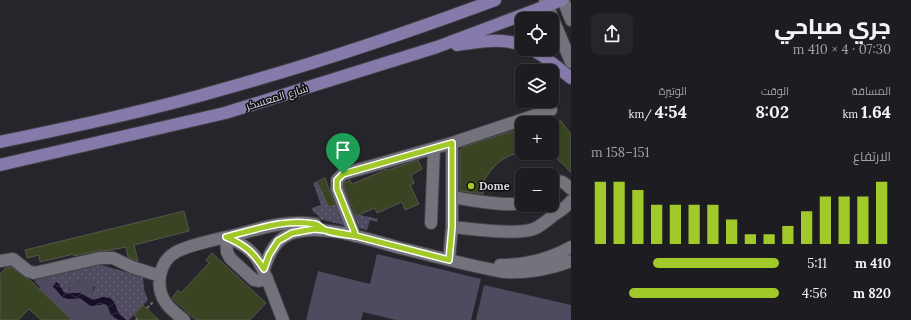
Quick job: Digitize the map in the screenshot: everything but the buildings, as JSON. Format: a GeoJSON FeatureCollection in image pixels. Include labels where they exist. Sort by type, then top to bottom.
{"type":"FeatureCollection","features":[{"type":"Feature","properties":{"kind":"main road"},"geometry":{"type":"LineString","coordinates":[[444,19],[470,0]]}},
{"type":"Feature","properties":{"kind":"main road","name":"شارع المعسكر"},"geometry":{"type":"LineString","coordinates":[[0,142],[99,121],[226,88],[338,55],[495,0]]}},
{"type":"Feature","properties":{"kind":"main road","name":"شارع المعسكر"},"geometry":{"type":"LineString","coordinates":[[0,165],[225,113],[437,47],[546,3],[562,0]]}},
{"type":"Feature","properties":{"kind":"main road"},"geometry":{"type":"LineString","coordinates":[[437,47],[493,40],[515,43]]}},
{"type":"Feature","properties":{"kind":"main road"},"geometry":{"type":"LineString","coordinates":[[543,56],[571,78]]}},
{"type":"Feature","properties":{"kind":"street"},"geometry":{"type":"LineString","coordinates":[[562,0],[571,20]]}},
{"type":"Feature","properties":{"kind":"street"},"geometry":{"type":"LineString","coordinates":[[546,3],[571,62]]}},
{"type":"Feature","properties":{"kind":"street"},"geometry":{"type":"LineString","coordinates":[[356,236],[337,189],[336,184],[339,177],[343,174],[452,143],[551,110]]}},
{"type":"Feature","properties":{"kind":"street"},"geometry":{"type":"LineString","coordinates":[[449,260],[452,227],[452,143]]}},
{"type":"Feature","properties":{"kind":"street"},"geometry":{"type":"LineString","coordinates":[[431,223],[434,148]]}},
{"type":"Feature","properties":{"kind":"street"},"geometry":{"type":"LineString","coordinates":[[559,181],[562,181],[571,189]]}},
{"type":"Feature","properties":{"kind":"street"},"geometry":{"type":"LineString","coordinates":[[452,197],[508,204],[515,204]]}},
{"type":"Feature","properties":{"kind":"street"},"geometry":{"type":"LineString","coordinates":[[452,227],[520,231],[528,230],[536,228],[542,224],[568,205],[571,201]]}},
{"type":"Feature","properties":{"kind":"street"},"geometry":{"type":"LineString","coordinates":[[184,320],[166,304],[160,288],[160,276],[163,265],[175,252],[226,237],[288,222],[314,224],[318,225],[324,230]]}},
{"type":"Feature","properties":{"kind":"street"},"geometry":{"type":"LineString","coordinates":[[226,237],[227,252],[230,258],[254,280],[259,281],[265,273],[273,248],[284,237],[304,230],[324,230],[356,236],[449,260],[504,272],[519,273],[545,270],[571,261]]}},
{"type":"Feature","properties":{"kind":"street"},"geometry":{"type":"LineString","coordinates":[[226,237],[242,244],[250,250],[265,273],[283,320]]}},
{"type":"Feature","properties":{"kind":"street"},"geometry":{"type":"LineString","coordinates":[[475,265],[533,263],[557,255],[571,247]]}},
{"type":"Feature","properties":{"kind":"street"},"geometry":{"type":"LineString","coordinates":[[0,261],[13,259],[28,271],[34,273],[100,258],[109,258],[144,272],[160,276]]}},
{"type":"Feature","properties":{"kind":"path"},"geometry":{"type":"LineString","coordinates":[[147,308],[154,300]]}},
{"type":"Feature","properties":{"kind":"shaded area"},"geometry":{"type":"Polygon","coordinates":[[[317,181],[329,207],[337,204],[347,226],[320,219],[317,214],[314,213],[312,208],[321,205],[313,183],[317,181]]]}},
{"type":"Feature","properties":{"kind":"shaded area"},"geometry":{"type":"Polygon","coordinates":[[[352,213],[378,219],[377,222],[370,220],[367,230],[358,228],[352,213]]]}},
{"type":"Feature","properties":{"kind":"shaded area"},"geometry":{"type":"Polygon","coordinates":[[[377,254],[481,279],[471,320],[396,320],[363,312],[361,320],[306,320],[318,271],[370,284],[377,254]]]}},
{"type":"Feature","properties":{"kind":"shaded area"},"geometry":{"type":"Polygon","coordinates":[[[98,264],[143,277],[144,289],[148,300],[129,320],[126,320],[118,312],[114,302],[103,297],[97,299],[92,293],[95,287],[86,280],[74,282],[69,287],[71,292],[70,294],[63,292],[61,287],[53,286],[54,288],[45,276],[98,264]]]}},
{"type":"Feature","properties":{"kind":"shaded area"},"geometry":{"type":"Polygon","coordinates":[[[45,276],[54,288],[68,299],[80,298],[89,305],[94,306],[102,303],[107,305],[110,314],[118,320],[72,320],[39,289],[40,287],[34,281],[45,276]]]}},
{"type":"Feature","properties":{"kind":"shaded area"},"geometry":{"type":"Polygon","coordinates":[[[89,279],[94,285],[92,293],[97,299],[94,300],[77,294],[70,294],[71,292],[69,286],[71,283],[89,279]]]}},
{"type":"Feature","properties":{"kind":"shaded area"},"geometry":{"type":"Polygon","coordinates":[[[484,285],[571,305],[571,320],[476,320],[484,285]]]}},
{"type":"Feature","properties":{"kind":"water"},"geometry":{"type":"Polygon","coordinates":[[[57,282],[65,293],[80,293],[93,300],[103,297],[110,298],[114,302],[118,312],[126,320],[120,320],[113,316],[108,306],[105,304],[91,306],[80,298],[68,299],[62,297],[53,286],[57,282]]]}},
{"type":"Feature","properties":{"kind":"place","name":"Dome"},"geometry":{"type":"Point","coordinates":[471,186]}},
{"type":"Feature","properties":{"kind":"route"},"geometry":{"type":"LineString","coordinates":[[343,174],[337,180],[337,189],[356,236],[324,230],[318,225],[314,224],[288,222],[226,237],[235,240],[250,250],[256,256],[264,269],[269,255],[278,241],[292,233],[314,229],[356,236],[449,260],[452,227],[452,143],[343,174]]}}]}
